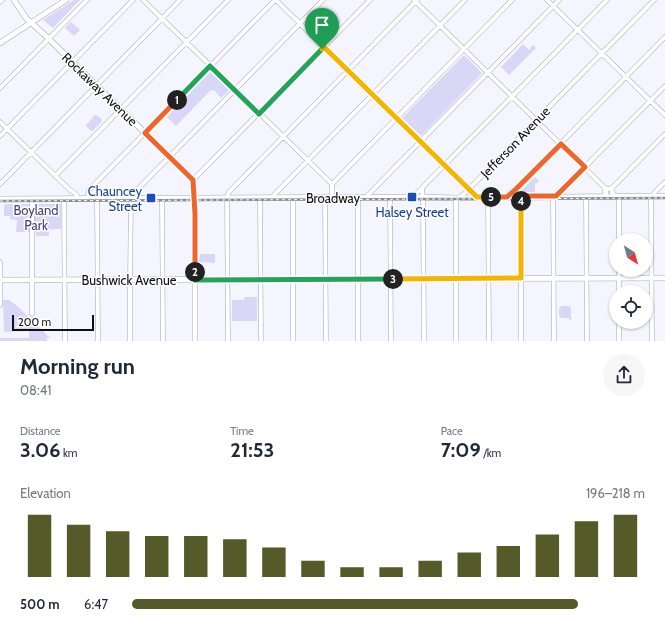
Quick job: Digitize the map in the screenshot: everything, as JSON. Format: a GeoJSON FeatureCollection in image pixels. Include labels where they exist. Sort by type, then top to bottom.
{"type":"FeatureCollection","features":[{"type":"Feature","properties":{"kind":"main road","name":"Rockaway Avenue"},"geometry":{"type":"LineString","coordinates":[[14,0],[26,18],[193,180]]}},
{"type":"Feature","properties":{"kind":"main road"},"geometry":{"type":"LineString","coordinates":[[0,43],[66,0]]}},
{"type":"Feature","properties":{"kind":"main road"},"geometry":{"type":"LineString","coordinates":[[193,180],[195,341]]}},
{"type":"Feature","properties":{"kind":"main road"},"geometry":{"type":"LineString","coordinates":[[604,197],[606,188]]}},
{"type":"Feature","properties":{"kind":"main road"},"geometry":{"type":"LineString","coordinates":[[612,188],[612,192],[617,197]]}},
{"type":"Feature","properties":{"kind":"main road","name":"Broadway"},"geometry":{"type":"LineString","coordinates":[[0,199],[665,196]]}},
{"type":"Feature","properties":{"kind":"main road","name":"Bushwick Avenue"},"geometry":{"type":"LineString","coordinates":[[0,280],[665,278]]}},
{"type":"Feature","properties":{"kind":"street"},"geometry":{"type":"LineString","coordinates":[[0,88],[87,0]]}},
{"type":"Feature","properties":{"kind":"street"},"geometry":{"type":"LineString","coordinates":[[0,136],[133,0]]}},
{"type":"Feature","properties":{"kind":"street"},"geometry":{"type":"LineString","coordinates":[[143,0],[332,184]]}},
{"type":"Feature","properties":{"kind":"street"},"geometry":{"type":"LineString","coordinates":[[0,184],[180,0]]}},
{"type":"Feature","properties":{"kind":"street"},"geometry":{"type":"LineString","coordinates":[[56,176],[228,0]]}},
{"type":"Feature","properties":{"kind":"street"},"geometry":{"type":"LineString","coordinates":[[87,199],[89,190],[276,0],[477,197]]}},
{"type":"Feature","properties":{"kind":"street"},"geometry":{"type":"LineString","coordinates":[[130,341],[131,199],[133,194],[323,0]]}},
{"type":"Feature","properties":{"kind":"street"},"geometry":{"type":"LineString","coordinates":[[193,180],[370,0]]}},
{"type":"Feature","properties":{"kind":"street"},"geometry":{"type":"LineString","coordinates":[[272,198],[465,0]]}},
{"type":"Feature","properties":{"kind":"street"},"geometry":{"type":"LineString","coordinates":[[332,198],[332,184],[512,0]]}},
{"type":"Feature","properties":{"kind":"street"},"geometry":{"type":"LineString","coordinates":[[547,0],[665,115]]}},
{"type":"Feature","properties":{"kind":"street"},"geometry":{"type":"LineString","coordinates":[[366,197],[559,0]]}},
{"type":"Feature","properties":{"kind":"street"},"geometry":{"type":"LineString","coordinates":[[413,197],[607,0]]}},
{"type":"Feature","properties":{"kind":"street","name":"Jefferson Avenue"},"geometry":{"type":"LineString","coordinates":[[459,198],[654,0]]}},
{"type":"Feature","properties":{"kind":"street"},"geometry":{"type":"LineString","coordinates":[[228,341],[229,192],[415,1],[606,188],[612,188],[665,134]]}},
{"type":"Feature","properties":{"kind":"street"},"geometry":{"type":"LineString","coordinates":[[507,197],[665,37]]}},
{"type":"Feature","properties":{"kind":"street"},"geometry":{"type":"LineString","coordinates":[[554,341],[555,196],[665,86]]}},
{"type":"Feature","properties":{"kind":"street"},"geometry":{"type":"LineString","coordinates":[[0,122],[77,195],[74,199]]}},
{"type":"Feature","properties":{"kind":"street"},"geometry":{"type":"LineString","coordinates":[[652,341],[651,200],[655,192],[665,182]]}},
{"type":"Feature","properties":{"kind":"street"},"geometry":{"type":"LineString","coordinates":[[564,188],[564,196]]}},
{"type":"Feature","properties":{"kind":"street"},"geometry":{"type":"LineString","coordinates":[[422,189],[424,341]]}},
{"type":"Feature","properties":{"kind":"street"},"geometry":{"type":"LineString","coordinates":[[516,189],[518,197],[521,278],[521,341]]}},
{"type":"Feature","properties":{"kind":"street"},"geometry":{"type":"LineString","coordinates":[[358,197],[358,341]]}},
{"type":"Feature","properties":{"kind":"street"},"geometry":{"type":"LineString","coordinates":[[390,197],[391,341]]}},
{"type":"Feature","properties":{"kind":"street"},"geometry":{"type":"LineString","coordinates":[[488,197],[489,341]]}},
{"type":"Feature","properties":{"kind":"street"},"geometry":{"type":"LineString","coordinates":[[586,197],[587,341]]}},
{"type":"Feature","properties":{"kind":"street"},"geometry":{"type":"LineString","coordinates":[[617,197],[619,233]]}},
{"type":"Feature","properties":{"kind":"street"},"geometry":{"type":"LineString","coordinates":[[260,198],[261,341]]}},
{"type":"Feature","properties":{"kind":"street"},"geometry":{"type":"LineString","coordinates":[[293,198],[293,341]]}},
{"type":"Feature","properties":{"kind":"street"},"geometry":{"type":"LineString","coordinates":[[325,198],[326,341]]}},
{"type":"Feature","properties":{"kind":"street"},"geometry":{"type":"LineString","coordinates":[[456,341],[456,201],[459,198]]}},
{"type":"Feature","properties":{"kind":"street"},"geometry":{"type":"LineString","coordinates":[[32,199],[32,314]]}},
{"type":"Feature","properties":{"kind":"street"},"geometry":{"type":"LineString","coordinates":[[64,199],[65,341]]}},
{"type":"Feature","properties":{"kind":"street"},"geometry":{"type":"LineString","coordinates":[[97,199],[98,341]]}},
{"type":"Feature","properties":{"kind":"street"},"geometry":{"type":"LineString","coordinates":[[162,199],[163,341]]}},
{"type":"Feature","properties":{"kind":"street"},"geometry":{"type":"LineString","coordinates":[[0,262],[0,305]]}},
{"type":"Feature","properties":{"kind":"street"},"geometry":{"type":"LineString","coordinates":[[619,278],[619,285]]}},
{"type":"Feature","properties":{"kind":"street"},"geometry":{"type":"LineString","coordinates":[[619,329],[619,341]]}},
{"type":"Feature","properties":{"kind":"green space"},"geometry":{"type":"Polygon","coordinates":[[[74,0],[80,0],[53,28],[43,20],[74,0]]]}},
{"type":"Feature","properties":{"kind":"green space"},"geometry":{"type":"Polygon","coordinates":[[[71,22],[80,30],[74,36],[65,28],[71,22]]]}},
{"type":"Feature","properties":{"kind":"green space"},"geometry":{"type":"Polygon","coordinates":[[[523,44],[529,50],[533,45],[536,48],[509,75],[501,67],[523,44]]]}},
{"type":"Feature","properties":{"kind":"green space"},"geometry":{"type":"Polygon","coordinates":[[[464,55],[482,73],[421,136],[402,118],[464,55]]]}},
{"type":"Feature","properties":{"kind":"green space"},"geometry":{"type":"Polygon","coordinates":[[[210,72],[229,90],[221,98],[214,90],[210,91],[176,126],[167,117],[210,72]]]}},
{"type":"Feature","properties":{"kind":"green space"},"geometry":{"type":"Polygon","coordinates":[[[95,115],[100,117],[102,121],[93,131],[91,131],[86,125],[95,115]]]}},
{"type":"Feature","properties":{"kind":"green space"},"geometry":{"type":"Polygon","coordinates":[[[535,177],[539,181],[535,183],[535,192],[520,192],[535,177]]]}},
{"type":"Feature","properties":{"kind":"green space","name":"Boyland Park"},"geometry":{"type":"Polygon","coordinates":[[[5,204],[61,204],[61,229],[49,229],[49,236],[36,236],[36,232],[16,232],[17,220],[10,219],[10,216],[4,216],[5,204]]]}},
{"type":"Feature","properties":{"kind":"green space"},"geometry":{"type":"Polygon","coordinates":[[[200,254],[215,254],[215,263],[199,262],[200,254]]]}},
{"type":"Feature","properties":{"kind":"green space"},"geometry":{"type":"Polygon","coordinates":[[[245,297],[257,297],[257,321],[232,321],[232,300],[244,300],[245,297]]]}},
{"type":"Feature","properties":{"kind":"green space"},"geometry":{"type":"Polygon","coordinates":[[[3,300],[9,300],[16,305],[50,338],[46,338],[48,341],[0,341],[0,338],[29,338],[29,331],[4,332],[3,300]]]}},
{"type":"Feature","properties":{"kind":"green space"},"geometry":{"type":"Polygon","coordinates":[[[562,306],[569,306],[571,308],[571,320],[569,320],[569,318],[560,317],[559,311],[562,306]]]}},
{"type":"Feature","properties":{"kind":"railway"},"geometry":{"type":"LineString","coordinates":[[0,201],[665,198]]}},
{"type":"Feature","properties":{"kind":"place","name":"Halsey Street"},"geometry":{"type":"Point","coordinates":[412,197]}},
{"type":"Feature","properties":{"kind":"place","name":"Chauncey Street"},"geometry":{"type":"Point","coordinates":[151,198]}},
{"type":"Feature","properties":{"kind":"route"},"geometry":{"type":"LineString","coordinates":[[324,47],[477,197],[507,197],[561,144],[585,167],[556,196],[521,196],[521,278],[195,280],[195,214],[193,180],[145,133],[210,66],[259,114],[322,49],[324,47]]}}]}
